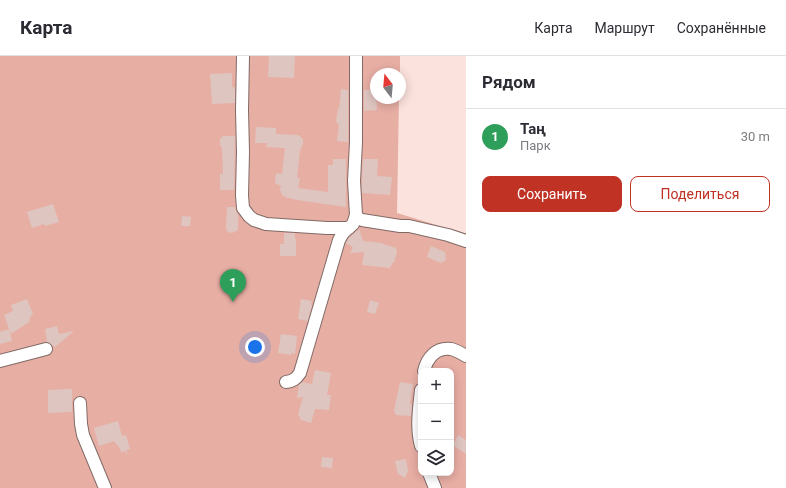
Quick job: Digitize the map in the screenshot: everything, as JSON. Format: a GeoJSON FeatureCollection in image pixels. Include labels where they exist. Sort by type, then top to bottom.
{"type":"FeatureCollection","features":[{"type":"Feature","properties":{"kind":"street"},"geometry":{"type":"LineString","coordinates":[[243,56],[243,208],[254,220],[266,224],[349,228]]}},
{"type":"Feature","properties":{"kind":"street"},"geometry":{"type":"LineString","coordinates":[[286,382],[297,378],[300,372],[339,240],[343,233],[355,221],[354,181],[356,142],[356,56]]}},
{"type":"Feature","properties":{"kind":"street"},"geometry":{"type":"LineString","coordinates":[[356,215],[362,220],[409,226],[448,235],[466,241]]}},
{"type":"Feature","properties":{"kind":"street"},"geometry":{"type":"LineString","coordinates":[[0,361],[46,349]]}},
{"type":"Feature","properties":{"kind":"street"},"geometry":{"type":"LineString","coordinates":[[425,368],[427,360],[432,354],[439,350],[453,349],[466,356]]}},
{"type":"Feature","properties":{"kind":"street"},"geometry":{"type":"LineString","coordinates":[[80,403],[83,435],[106,488]]}},
{"type":"Feature","properties":{"kind":"street"},"geometry":{"type":"LineString","coordinates":[[419,404],[417,422],[420,440]]}},
{"type":"Feature","properties":{"kind":"street"},"geometry":{"type":"LineString","coordinates":[[430,476],[436,487]]}},
{"type":"Feature","properties":{"kind":"shaded area"},"geometry":{"type":"Polygon","coordinates":[[[0,56],[400,56],[400,68],[370,68],[370,104],[399,104],[397,213],[466,234],[466,488],[0,488],[0,56]]]}},
{"type":"Feature","properties":{"kind":"building"},"geometry":{"type":"Polygon","coordinates":[[[269,56],[295,56],[294,78],[268,77],[269,56]]]}},
{"type":"Feature","properties":{"kind":"building"},"geometry":{"type":"Polygon","coordinates":[[[232,73],[232,87],[235,88],[235,103],[212,104],[210,74],[232,73]]]}},
{"type":"Feature","properties":{"kind":"building"},"geometry":{"type":"Polygon","coordinates":[[[341,89],[348,90],[348,142],[337,141],[339,124],[337,124],[336,121],[341,89]]]}},
{"type":"Feature","properties":{"kind":"building"},"geometry":{"type":"Polygon","coordinates":[[[364,90],[370,90],[370,104],[377,104],[377,110],[364,111],[364,90]]]}},
{"type":"Feature","properties":{"kind":"building"},"geometry":{"type":"Polygon","coordinates":[[[256,127],[276,128],[276,134],[298,135],[303,139],[303,144],[300,150],[297,178],[300,178],[298,188],[328,192],[328,165],[333,165],[333,159],[346,159],[346,207],[297,200],[282,195],[280,190],[281,186],[275,183],[276,173],[282,174],[285,148],[266,147],[267,143],[255,143],[256,127]]]}},
{"type":"Feature","properties":{"kind":"building"},"geometry":{"type":"Polygon","coordinates":[[[222,136],[235,136],[234,190],[220,190],[220,174],[223,174],[222,147],[220,146],[220,138],[222,138],[222,136]]]}},
{"type":"Feature","properties":{"kind":"building"},"geometry":{"type":"Polygon","coordinates":[[[363,159],[378,159],[377,176],[392,177],[390,195],[362,193],[363,159]]]}},
{"type":"Feature","properties":{"kind":"building"},"geometry":{"type":"Polygon","coordinates":[[[53,204],[59,222],[45,226],[44,224],[32,228],[27,212],[53,204]]]}},
{"type":"Feature","properties":{"kind":"building"},"geometry":{"type":"Polygon","coordinates":[[[227,207],[235,207],[238,214],[238,230],[232,233],[228,232],[226,229],[227,207]]]}},
{"type":"Feature","properties":{"kind":"building"},"geometry":{"type":"Polygon","coordinates":[[[182,216],[191,217],[190,226],[181,226],[182,216]]]}},
{"type":"Feature","properties":{"kind":"building"},"geometry":{"type":"Polygon","coordinates":[[[359,229],[363,241],[382,243],[396,248],[397,252],[394,263],[393,262],[390,268],[362,265],[364,252],[350,253],[353,247],[346,243],[349,238],[359,229]]]}},
{"type":"Feature","properties":{"kind":"building"},"geometry":{"type":"Polygon","coordinates":[[[284,233],[295,233],[296,256],[280,256],[280,244],[284,244],[284,233]]]}},
{"type":"Feature","properties":{"kind":"building"},"geometry":{"type":"Polygon","coordinates":[[[431,246],[445,252],[446,260],[441,263],[427,257],[431,246]]]}},
{"type":"Feature","properties":{"kind":"building"},"geometry":{"type":"Polygon","coordinates":[[[27,299],[33,314],[30,317],[29,322],[11,334],[4,315],[13,311],[11,305],[27,299]]]}},
{"type":"Feature","properties":{"kind":"building"},"geometry":{"type":"Polygon","coordinates":[[[301,299],[312,301],[308,321],[298,319],[301,299]]]}},
{"type":"Feature","properties":{"kind":"building"},"geometry":{"type":"Polygon","coordinates":[[[370,300],[379,303],[375,314],[367,312],[370,300]]]}},
{"type":"Feature","properties":{"kind":"building"},"geometry":{"type":"Polygon","coordinates":[[[57,326],[59,334],[74,331],[55,347],[47,342],[45,329],[57,326]]]}},
{"type":"Feature","properties":{"kind":"building"},"geometry":{"type":"Polygon","coordinates":[[[9,329],[12,341],[0,344],[0,332],[9,329]]]}},
{"type":"Feature","properties":{"kind":"building"},"geometry":{"type":"Polygon","coordinates":[[[281,334],[297,336],[295,354],[291,353],[291,355],[278,353],[281,334]]]}},
{"type":"Feature","properties":{"kind":"building"},"geometry":{"type":"Polygon","coordinates":[[[315,370],[331,373],[327,395],[331,395],[329,410],[315,409],[311,423],[301,420],[298,414],[303,397],[297,398],[299,385],[302,382],[312,384],[315,370]]]}},
{"type":"Feature","properties":{"kind":"building"},"geometry":{"type":"Polygon","coordinates":[[[400,382],[413,384],[410,404],[412,405],[411,416],[396,415],[394,411],[400,382]]]}},
{"type":"Feature","properties":{"kind":"building"},"geometry":{"type":"Polygon","coordinates":[[[72,389],[72,412],[48,413],[48,390],[72,389]]]}},
{"type":"Feature","properties":{"kind":"building"},"geometry":{"type":"Polygon","coordinates":[[[118,421],[122,436],[126,435],[130,449],[126,450],[128,455],[124,451],[121,452],[114,441],[99,446],[94,428],[118,421]]]}},
{"type":"Feature","properties":{"kind":"building"},"geometry":{"type":"Polygon","coordinates":[[[458,435],[466,440],[466,454],[454,446],[458,435]]]}},
{"type":"Feature","properties":{"kind":"building"},"geometry":{"type":"Polygon","coordinates":[[[322,457],[333,458],[332,468],[321,467],[322,457]]]}},
{"type":"Feature","properties":{"kind":"building"},"geometry":{"type":"Polygon","coordinates":[[[406,459],[408,471],[405,478],[398,474],[395,461],[406,459]]]}},
{"type":"Feature","properties":{"kind":"place","name":"Таң"},"geometry":{"type":"Point","coordinates":[233,302]}}]}
